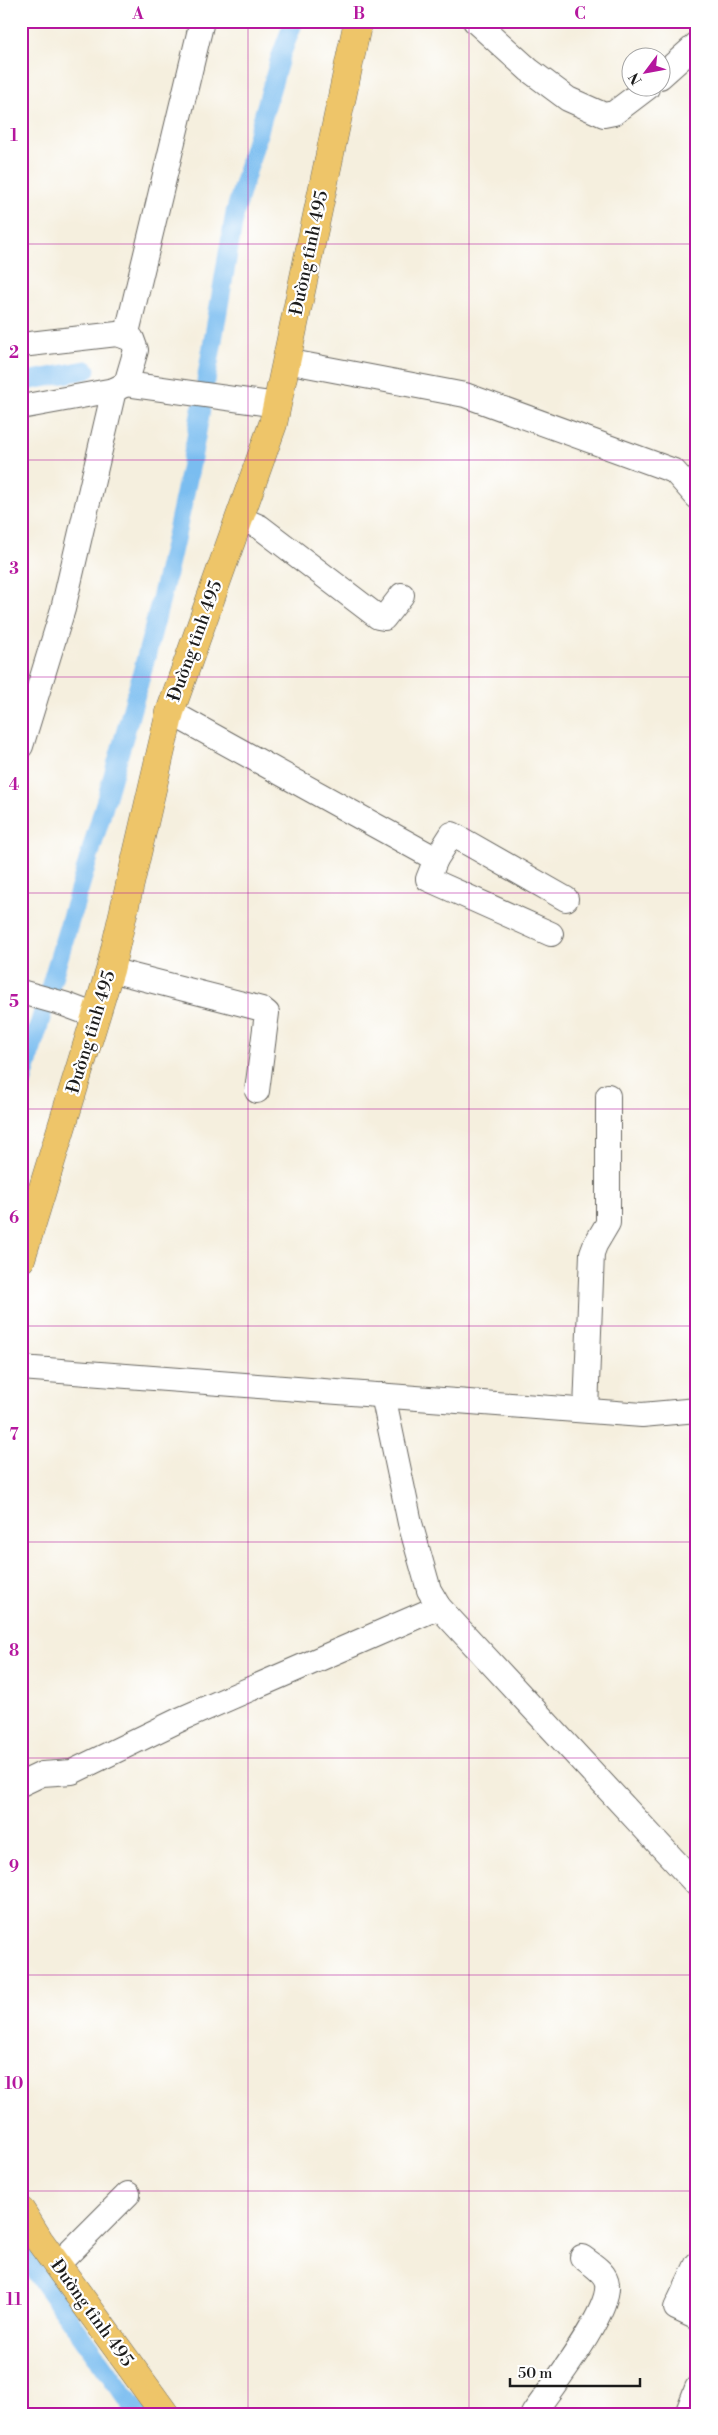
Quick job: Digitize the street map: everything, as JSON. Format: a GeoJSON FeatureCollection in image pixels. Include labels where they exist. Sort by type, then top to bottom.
{"type":"FeatureCollection","features":[{"type":"Feature","properties":{"kind":"main road","name":"Đường tỉnh 495"},"geometry":{"type":"LineString","coordinates":[[21,1259],[110,970],[170,712],[273,424],[358,21]]}},
{"type":"Feature","properties":{"kind":"main road","name":"Đường tỉnh 495"},"geometry":{"type":"LineString","coordinates":[[21,2211],[57,2265],[165,2414]]}},
{"type":"Feature","properties":{"kind":"street"},"geometry":{"type":"LineString","coordinates":[[126,337],[202,21]]}},
{"type":"Feature","properties":{"kind":"street"},"geometry":{"type":"LineString","coordinates":[[475,21],[544,82],[568,99],[604,115],[614,113],[634,98]]}},
{"type":"Feature","properties":{"kind":"street"},"geometry":{"type":"LineString","coordinates":[[670,67],[697,44]]}},
{"type":"Feature","properties":{"kind":"street"},"geometry":{"type":"LineString","coordinates":[[21,345],[117,334],[132,339],[136,350],[120,387],[63,609],[22,743]]}},
{"type":"Feature","properties":{"kind":"street"},"geometry":{"type":"LineString","coordinates":[[286,361],[465,396],[674,471],[697,497]]}},
{"type":"Feature","properties":{"kind":"street"},"geometry":{"type":"LineString","coordinates":[[21,407],[120,387],[277,405]]}},
{"type":"Feature","properties":{"kind":"street"},"geometry":{"type":"LineString","coordinates":[[239,518],[260,528],[378,617],[384,618],[402,595]]}},
{"type":"Feature","properties":{"kind":"street"},"geometry":{"type":"LineString","coordinates":[[170,712],[436,859]]}},
{"type":"Feature","properties":{"kind":"street"},"geometry":{"type":"LineString","coordinates":[[551,934],[428,879],[436,859],[452,834],[566,899]]}},
{"type":"Feature","properties":{"kind":"street"},"geometry":{"type":"LineString","coordinates":[[110,970],[262,1009],[267,1012],[257,1091]]}},
{"type":"Feature","properties":{"kind":"street"},"geometry":{"type":"LineString","coordinates":[[22,992],[64,1004],[96,1016]]}},
{"type":"Feature","properties":{"kind":"street"},"geometry":{"type":"LineString","coordinates":[[586,1410],[592,1253],[595,1244],[608,1223],[608,1096]]}},
{"type":"Feature","properties":{"kind":"street"},"geometry":{"type":"LineString","coordinates":[[21,1368],[642,1415],[697,1410]]}},
{"type":"Feature","properties":{"kind":"street"},"geometry":{"type":"LineString","coordinates":[[383,1395],[410,1523],[429,1590],[439,1607],[697,1886]]}},
{"type":"Feature","properties":{"kind":"street"},"geometry":{"type":"LineString","coordinates":[[21,1784],[42,1774],[72,1772],[122,1746],[132,1745],[180,1720],[439,1607]]}},
{"type":"Feature","properties":{"kind":"street"},"geometry":{"type":"LineString","coordinates":[[57,2265],[128,2194]]}},
{"type":"Feature","properties":{"kind":"street"},"geometry":{"type":"LineString","coordinates":[[533,2414],[589,2334],[607,2293],[607,2282],[602,2273],[582,2257]]}},
{"type":"Feature","properties":{"kind":"street"},"geometry":{"type":"LineString","coordinates":[[697,2264],[676,2308],[697,2318]]}},
{"type":"Feature","properties":{"kind":"waterway"},"geometry":{"type":"LineString","coordinates":[[206,381],[235,213],[280,58],[294,21]]}},
{"type":"Feature","properties":{"kind":"waterway"},"geometry":{"type":"LineString","coordinates":[[21,382],[86,370]]}},
{"type":"Feature","properties":{"kind":"waterway"},"geometry":{"type":"LineString","coordinates":[[21,1087],[144,666],[185,495],[201,409]]}},
{"type":"Feature","properties":{"kind":"waterway"},"geometry":{"type":"LineString","coordinates":[[21,2252],[138,2414]]}}]}
